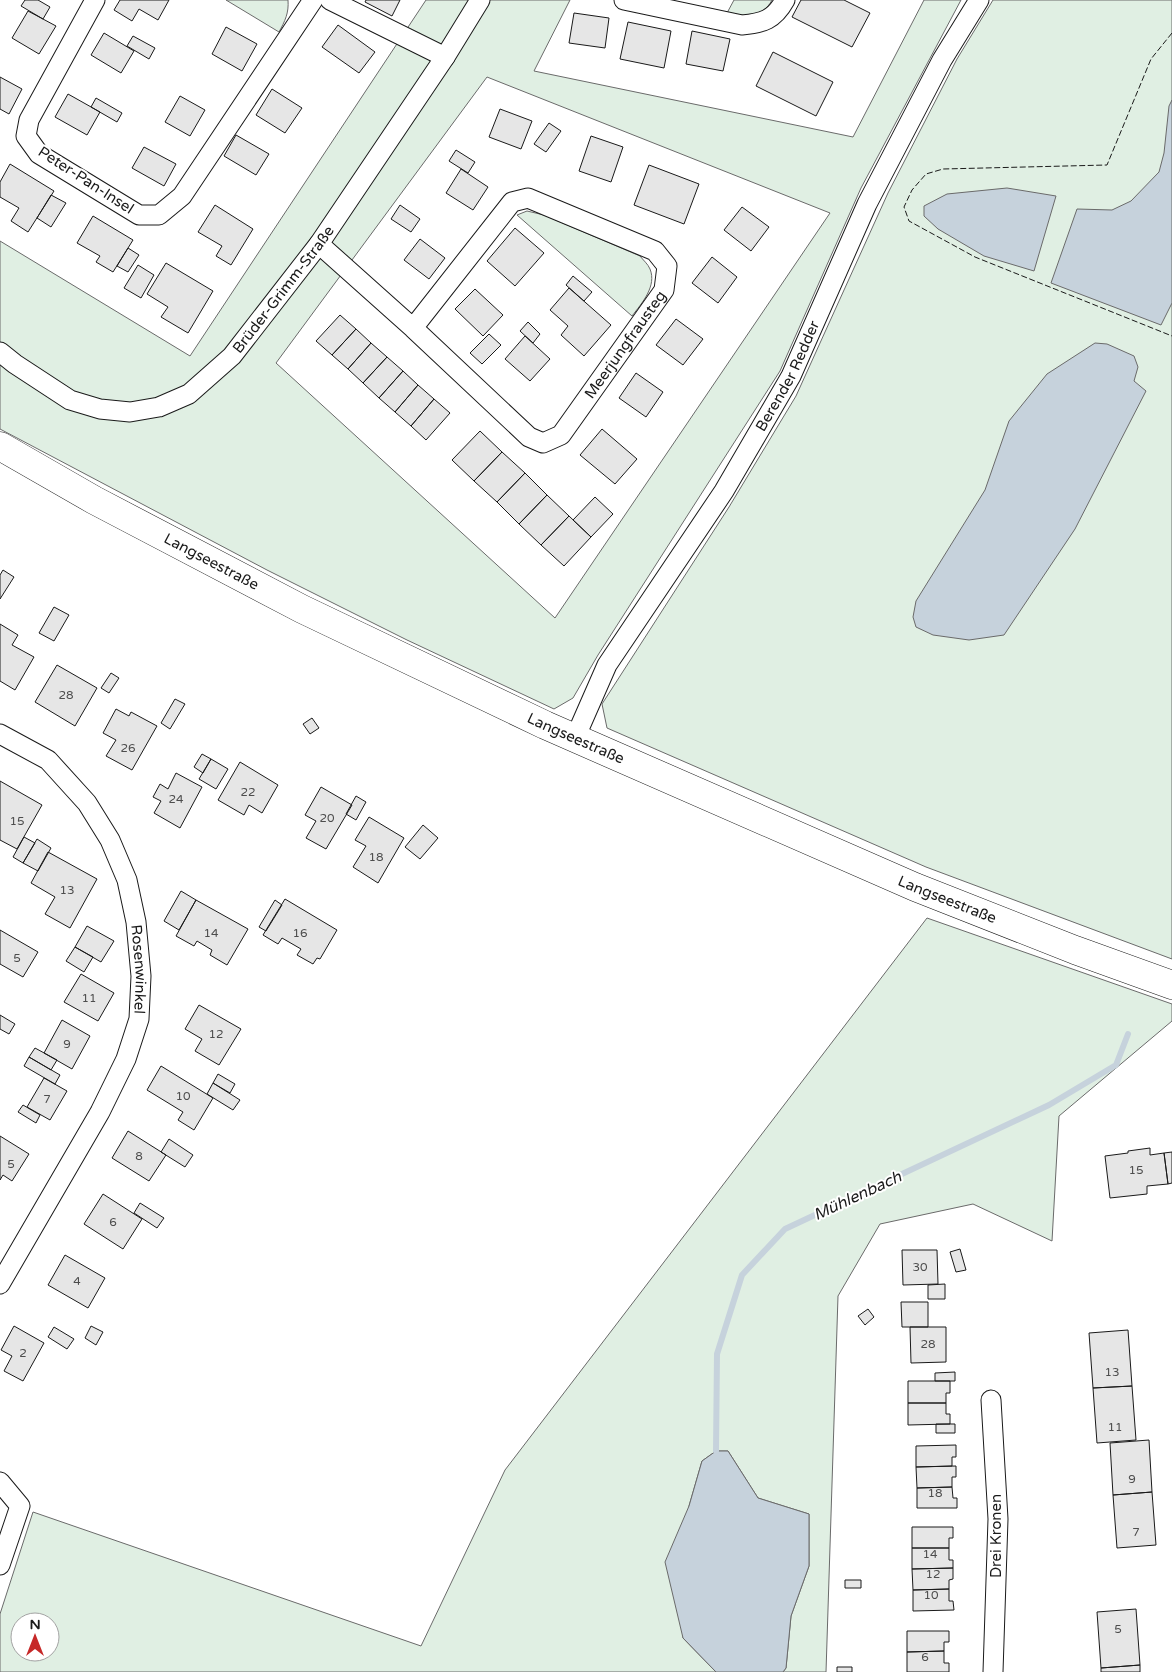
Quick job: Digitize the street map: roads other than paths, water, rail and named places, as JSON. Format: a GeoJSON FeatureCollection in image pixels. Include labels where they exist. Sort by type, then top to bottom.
{"type":"FeatureCollection","features":[{"type":"Feature","properties":{"kind":"street","name":"Peter-Pan-Insel"},"geometry":{"type":"LineString","coordinates":[[95,0],[29,120],[26,136],[39,154],[139,215],[159,215],[182,196],[313,0]]}},
{"type":"Feature","properties":{"kind":"street"},"geometry":{"type":"LineString","coordinates":[[330,0],[445,57]]}},
{"type":"Feature","properties":{"kind":"street","name":"Brüder-Grimm-Straße"},"geometry":{"type":"LineString","coordinates":[[0,352],[14,364],[70,400],[100,409],[130,412],[158,407],[190,394],[232,356],[319,244],[445,57],[480,0]]}},
{"type":"Feature","properties":{"kind":"street"},"geometry":{"type":"LineString","coordinates":[[624,0],[742,25],[762,23],[779,11],[785,0]]}},
{"type":"Feature","properties":{"kind":"street","name":"Berender Redder"},"geometry":{"type":"LineString","coordinates":[[575,738],[607,665],[724,491],[791,376],[867,204],[942,60],[979,0]]}},
{"type":"Feature","properties":{"kind":"street","name":"Meerjungfrausteg"},"geometry":{"type":"LineString","coordinates":[[319,244],[413,328],[529,437],[543,443],[561,435],[664,290],[667,266],[655,251],[528,198],[512,202],[413,328]]}},
{"type":"Feature","properties":{"kind":"street","name":"Langseestraße"},"geometry":{"type":"LineString","coordinates":[[0,446],[94,500],[302,610],[575,738],[915,887],[1075,950],[1172,985]]}},
{"type":"Feature","properties":{"kind":"street","name":"Rosenwinkel"},"geometry":{"type":"LineString","coordinates":[[0,734],[48,760],[87,804],[110,840],[127,880],[136,922],[141,976],[139,1019],[126,1059],[96,1120],[0,1284]]}},
{"type":"Feature","properties":{"kind":"street","name":"Drei Kronen"},"geometry":{"type":"LineString","coordinates":[[991,1400],[998,1519],[993,1672]]}},
{"type":"Feature","properties":{"kind":"street"},"geometry":{"type":"LineString","coordinates":[[0,1482],[20,1506],[0,1565]]}},
{"type":"Feature","properties":{"kind":"waterway","name":"Mühlenbach"},"geometry":{"type":"LineString","coordinates":[[716,1451],[717,1354],[742,1275],[785,1229],[1049,1105],[1116,1065],[1128,1034]]}}]}
